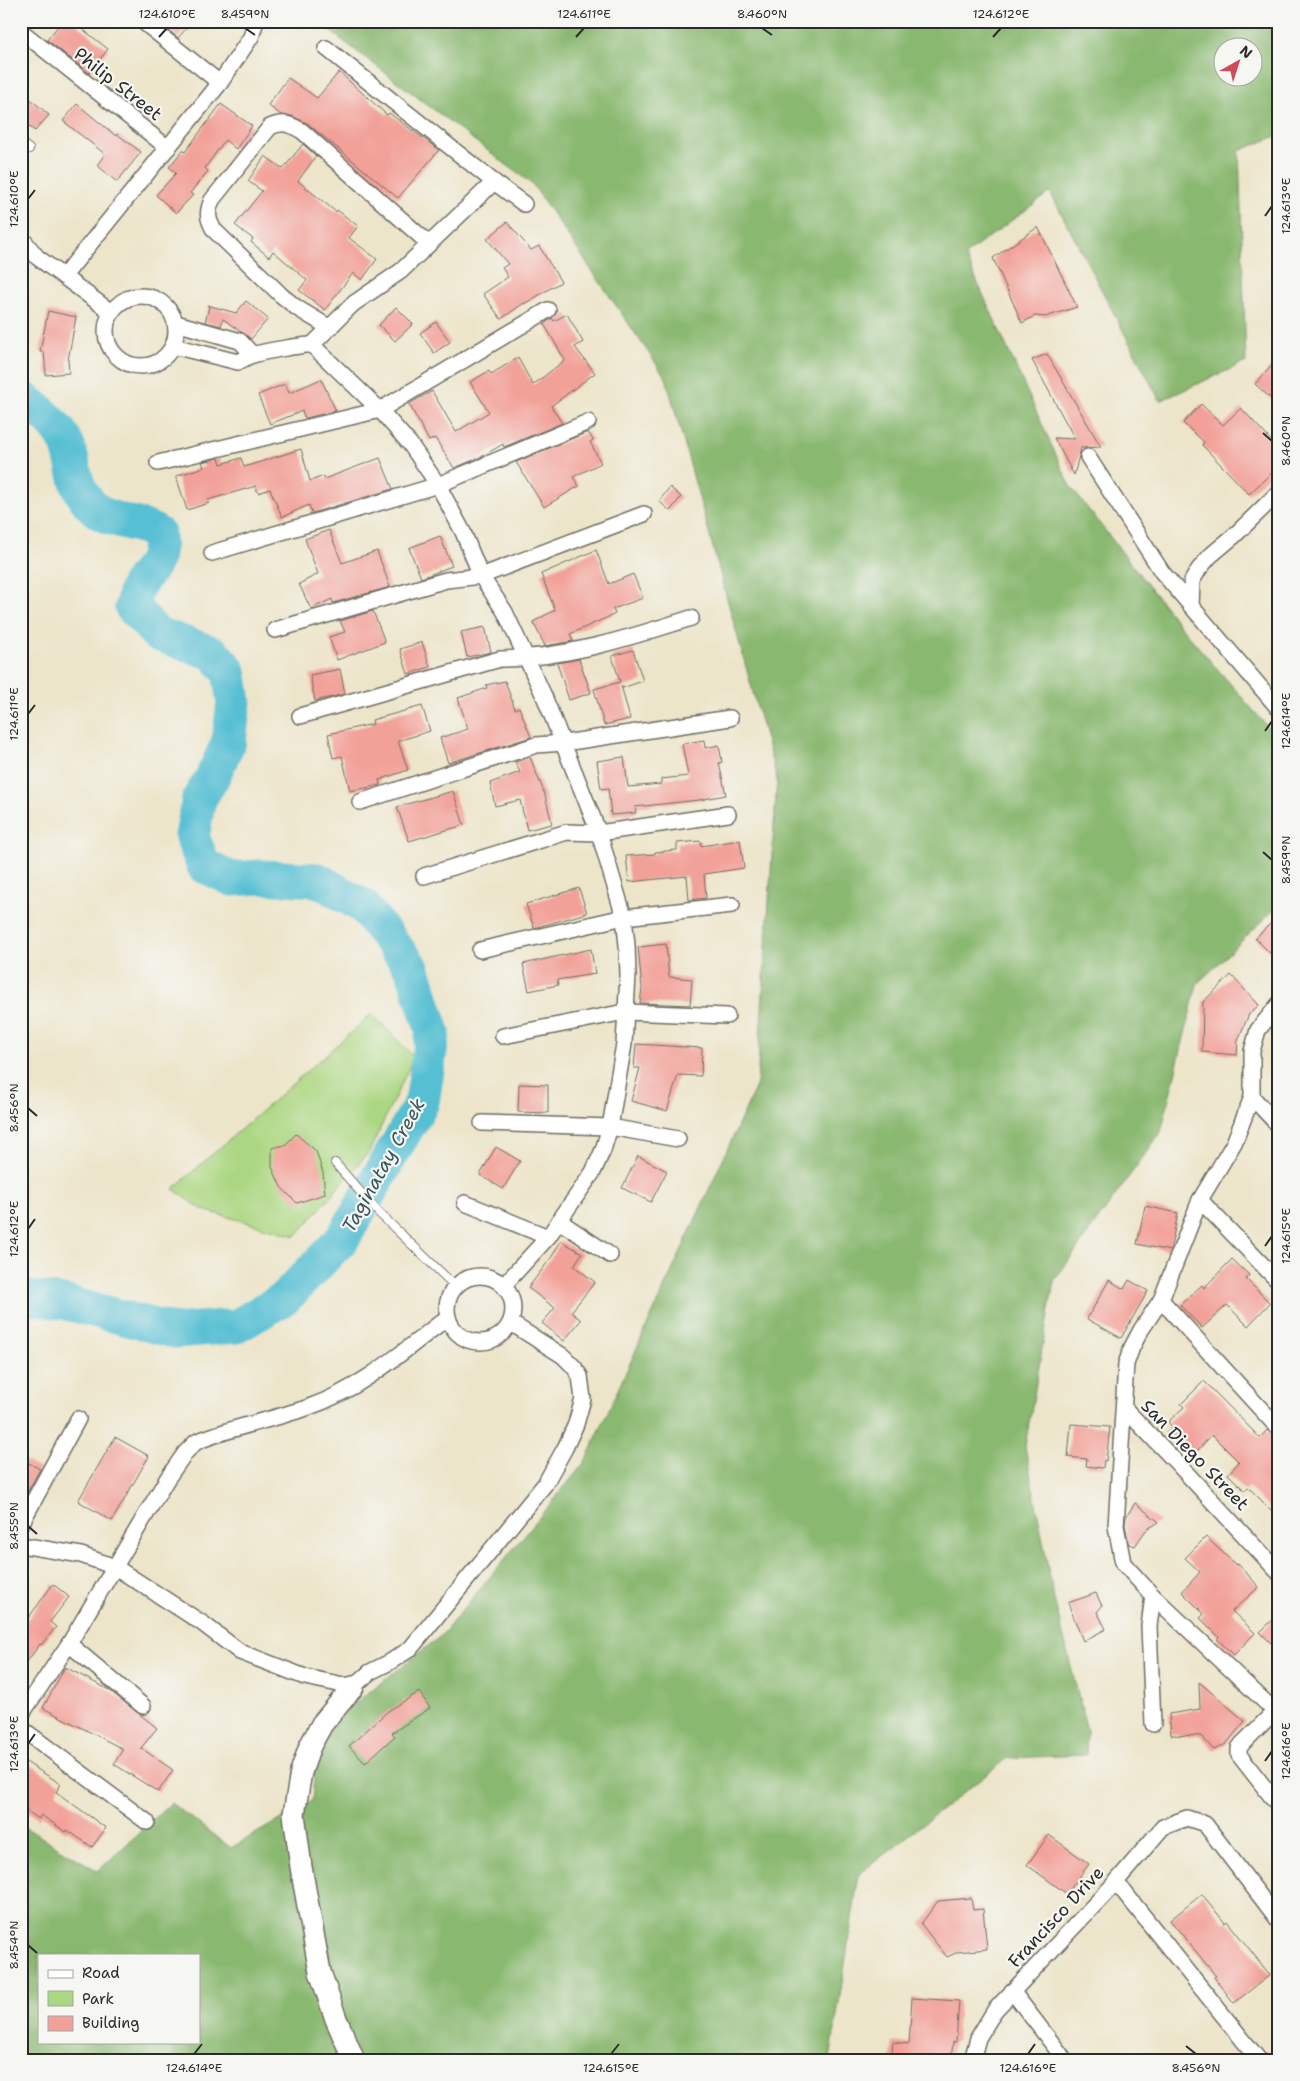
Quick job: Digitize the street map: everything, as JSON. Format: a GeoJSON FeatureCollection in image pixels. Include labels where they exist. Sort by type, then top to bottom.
{"type":"FeatureCollection","features":[{"type":"Feature","properties":{"kind":"street"},"geometry":{"type":"LineString","coordinates":[[142,21],[220,83]]}},
{"type":"Feature","properties":{"kind":"street"},"geometry":{"type":"LineString","coordinates":[[64,276],[220,83],[251,37],[256,21]]}},
{"type":"Feature","properties":{"kind":"street","name":"Philip Street"},"geometry":{"type":"LineString","coordinates":[[21,31],[168,148]]}},
{"type":"Feature","properties":{"kind":"street"},"geometry":{"type":"LineString","coordinates":[[326,48],[524,204]]}},
{"type":"Feature","properties":{"kind":"street"},"geometry":{"type":"LineString","coordinates":[[330,328],[297,308],[281,294],[214,230],[208,220],[207,210],[212,200],[270,127],[280,123],[290,124],[302,131],[428,244]]}},
{"type":"Feature","properties":{"kind":"street"},"geometry":{"type":"LineString","coordinates":[[312,345],[353,304],[401,271],[494,182]]}},
{"type":"Feature","properties":{"kind":"street"},"geometry":{"type":"LineString","coordinates":[[21,237],[37,257],[111,312]]}},
{"type":"Feature","properties":{"kind":"street"},"geometry":{"type":"LineString","coordinates":[[141,296],[163,303],[171,312],[176,323],[176,335],[173,346],[166,356],[146,366],[124,362],[115,355],[109,345],[106,334],[106,323],[118,303],[129,298],[141,296]]}},
{"type":"Feature","properties":{"kind":"street"},"geometry":{"type":"LineString","coordinates":[[158,463],[380,410],[548,310]]}},
{"type":"Feature","properties":{"kind":"street"},"geometry":{"type":"LineString","coordinates":[[176,323],[240,341],[253,355]]}},
{"type":"Feature","properties":{"kind":"street"},"geometry":{"type":"LineString","coordinates":[[173,346],[238,362],[253,355],[306,344],[312,345],[380,410],[410,444],[438,485],[463,532],[481,576],[505,612],[564,743],[599,833],[624,917],[628,974],[624,1044],[610,1127],[603,1150],[593,1172],[548,1237],[504,1285]]}},
{"type":"Feature","properties":{"kind":"street"},"geometry":{"type":"LineString","coordinates":[[212,552],[438,485],[588,422]]}},
{"type":"Feature","properties":{"kind":"street"},"geometry":{"type":"LineString","coordinates":[[1088,457],[1162,572],[1279,709]]}},
{"type":"Feature","properties":{"kind":"street"},"geometry":{"type":"LineString","coordinates":[[1191,606],[1192,581],[1199,570],[1210,556],[1279,492]]}},
{"type":"Feature","properties":{"kind":"street"},"geometry":{"type":"LineString","coordinates":[[275,630],[446,580],[481,576],[644,514]]}},
{"type":"Feature","properties":{"kind":"street"},"geometry":{"type":"LineString","coordinates":[[300,716],[500,659],[527,659],[616,642],[691,618]]}},
{"type":"Feature","properties":{"kind":"street"},"geometry":{"type":"LineString","coordinates":[[360,802],[536,745],[564,743],[730,718]]}},
{"type":"Feature","properties":{"kind":"street"},"geometry":{"type":"LineString","coordinates":[[424,876],[567,832],[599,833],[728,814]]}},
{"type":"Feature","properties":{"kind":"street"},"geometry":{"type":"LineString","coordinates":[[480,950],[624,917],[732,905]]}},
{"type":"Feature","properties":{"kind":"street"},"geometry":{"type":"LineString","coordinates":[[1279,1004],[1258,1030],[1252,1051],[1252,1097],[1234,1143],[1200,1200],[1161,1300],[1132,1347],[1126,1364],[1116,1526],[1124,1563],[1153,1596],[1277,1711],[1242,1743],[1238,1748],[1238,1755],[1279,1806]]}},
{"type":"Feature","properties":{"kind":"street"},"geometry":{"type":"LineString","coordinates":[[503,1036],[625,1012],[727,1016]]}},
{"type":"Feature","properties":{"kind":"street"},"geometry":{"type":"LineString","coordinates":[[1252,1097],[1279,1126]]}},
{"type":"Feature","properties":{"kind":"street"},"geometry":{"type":"LineString","coordinates":[[482,1124],[610,1127],[678,1139]]}},
{"type":"Feature","properties":{"kind":"street"},"geometry":{"type":"LineString","coordinates":[[1200,1200],[1279,1282]]}},
{"type":"Feature","properties":{"kind":"street"},"geometry":{"type":"LineString","coordinates":[[466,1203],[548,1237]]}},
{"type":"Feature","properties":{"kind":"street"},"geometry":{"type":"LineString","coordinates":[[559,1222],[610,1255]]}},
{"type":"Feature","properties":{"kind":"street"},"geometry":{"type":"LineString","coordinates":[[479,1275],[492,1277],[504,1285],[510,1293],[514,1313],[511,1323],[499,1337],[483,1342],[474,1342],[458,1334],[448,1317],[446,1306],[455,1286],[466,1278],[479,1275]]}},
{"type":"Feature","properties":{"kind":"street"},"geometry":{"type":"LineString","coordinates":[[1161,1300],[1279,1429]]}},
{"type":"Feature","properties":{"kind":"street"},"geometry":{"type":"LineString","coordinates":[[21,1715],[70,1644],[167,1480],[185,1453],[196,1442],[310,1407],[339,1395],[396,1357],[448,1317]]}},
{"type":"Feature","properties":{"kind":"street"},"geometry":{"type":"LineString","coordinates":[[354,2060],[336,2019],[320,1972],[301,1867],[294,1814],[301,1772],[310,1746],[322,1724],[353,1687],[370,1672],[410,1649],[545,1484],[565,1448],[576,1424],[583,1399],[580,1376],[563,1356],[511,1323]]}},
{"type":"Feature","properties":{"kind":"street","name":"San Diego Street"},"geometry":{"type":"LineString","coordinates":[[1124,1408],[1279,1573]]}},
{"type":"Feature","properties":{"kind":"street"},"geometry":{"type":"LineString","coordinates":[[21,1524],[78,1420]]}},
{"type":"Feature","properties":{"kind":"street"},"geometry":{"type":"LineString","coordinates":[[21,1545],[81,1555],[115,1566],[202,1623],[240,1652],[305,1677],[353,1687]]}},
{"type":"Feature","properties":{"kind":"street"},"geometry":{"type":"LineString","coordinates":[[1153,1596],[1149,1626],[1153,1724]]}},
{"type":"Feature","properties":{"kind":"street"},"geometry":{"type":"LineString","coordinates":[[70,1644],[143,1706]]}},
{"type":"Feature","properties":{"kind":"street"},"geometry":{"type":"LineString","coordinates":[[21,1728],[146,1822]]}},
{"type":"Feature","properties":{"kind":"street","name":"Francisco Drive"},"geometry":{"type":"LineString","coordinates":[[972,2060],[978,2038],[986,2024],[1012,1991],[1116,1882],[1162,1827],[1187,1818],[1205,1824],[1279,1921]]}},
{"type":"Feature","properties":{"kind":"street"},"geometry":{"type":"LineString","coordinates":[[1116,1882],[1259,2060]]}},
{"type":"Feature","properties":{"kind":"street"},"geometry":{"type":"LineString","coordinates":[[1012,1991],[1065,2060]]}},
{"type":"Feature","properties":{"kind":"lane"},"geometry":{"type":"LineString","coordinates":[[21,143],[29,149]]}},
{"type":"Feature","properties":{"kind":"lane"},"geometry":{"type":"LineString","coordinates":[[335,1163],[379,1213],[455,1286]]}},
{"type":"Feature","properties":{"kind":"green space"},"geometry":{"type":"Polygon","coordinates":[[[317,21],[1279,21],[1279,135],[1239,151],[1246,362],[1160,401],[1050,192],[965,255],[1070,486],[1181,627],[1279,740],[1279,905],[1197,984],[1161,1132],[1054,1281],[1025,1446],[1054,1599],[1087,1730],[1086,1755],[1008,1758],[859,1874],[830,2060],[21,2060],[21,1825],[98,1871],[171,1803],[231,1848],[312,1801],[316,1752],[337,1717],[442,1635],[585,1462],[757,1084],[777,779],[666,378],[533,185],[317,21]]]}},
{"type":"Feature","properties":{"kind":"green space"},"geometry":{"type":"Polygon","coordinates":[[[372,1014],[414,1057],[369,1152],[296,1236],[203,1210],[173,1189],[372,1014]]]}},
{"type":"Feature","properties":{"kind":"building"},"geometry":{"type":"Polygon","coordinates":[[[62,21],[72,21],[108,49],[89,73],[47,40],[62,21]]]}},
{"type":"Feature","properties":{"kind":"building"},"geometry":{"type":"Polygon","coordinates":[[[157,21],[193,21],[178,38],[157,21]]]}},
{"type":"Feature","properties":{"kind":"building"},"geometry":{"type":"Polygon","coordinates":[[[339,72],[387,115],[389,113],[439,150],[398,198],[307,123],[292,116],[281,115],[268,105],[288,78],[317,98],[339,72]]]}},
{"type":"Feature","properties":{"kind":"building"},"geometry":{"type":"Polygon","coordinates":[[[21,91],[49,115],[35,131],[21,120],[21,91]]]}},
{"type":"Feature","properties":{"kind":"building"},"geometry":{"type":"Polygon","coordinates":[[[77,104],[116,136],[117,134],[141,152],[117,182],[97,165],[105,154],[63,121],[77,104]]]}},
{"type":"Feature","properties":{"kind":"building"},"geometry":{"type":"Polygon","coordinates":[[[221,104],[252,126],[236,149],[225,140],[205,168],[208,171],[190,193],[193,195],[176,213],[156,195],[176,173],[169,167],[183,150],[185,152],[221,104]]]}},
{"type":"Feature","properties":{"kind":"building"},"geometry":{"type":"Polygon","coordinates":[[[303,144],[316,156],[298,181],[336,212],[337,210],[358,226],[349,238],[377,259],[362,280],[353,273],[325,310],[299,290],[307,280],[273,251],[269,257],[251,242],[253,239],[235,225],[262,191],[248,181],[265,156],[283,169],[303,144]]]}},
{"type":"Feature","properties":{"kind":"building"},"geometry":{"type":"Polygon","coordinates":[[[507,222],[531,250],[539,246],[561,282],[524,303],[501,319],[483,294],[508,277],[502,268],[508,264],[487,239],[507,222]]]}},
{"type":"Feature","properties":{"kind":"building"},"geometry":{"type":"Polygon","coordinates":[[[1038,227],[1077,307],[1045,317],[1035,316],[1022,323],[993,258],[1038,227]]]}},
{"type":"Feature","properties":{"kind":"building"},"geometry":{"type":"Polygon","coordinates":[[[246,301],[268,319],[251,339],[223,319],[221,326],[205,322],[209,307],[207,305],[236,313],[246,301]]]}},
{"type":"Feature","properties":{"kind":"building"},"geometry":{"type":"Polygon","coordinates":[[[396,307],[413,324],[395,341],[379,325],[396,307]]]}},
{"type":"Feature","properties":{"kind":"building"},"geometry":{"type":"Polygon","coordinates":[[[48,311],[76,317],[68,360],[69,373],[46,375],[44,352],[40,352],[48,311]]]}},
{"type":"Feature","properties":{"kind":"building"},"geometry":{"type":"Polygon","coordinates":[[[567,314],[583,342],[575,347],[595,373],[551,406],[562,423],[504,447],[503,444],[481,457],[454,468],[435,438],[429,441],[409,404],[432,391],[456,432],[489,412],[470,382],[489,371],[491,374],[518,358],[533,385],[565,360],[544,324],[552,318],[554,321],[567,314]]]}},
{"type":"Feature","properties":{"kind":"building"},"geometry":{"type":"Polygon","coordinates":[[[436,322],[450,342],[434,353],[420,333],[436,322]]]}},
{"type":"Feature","properties":{"kind":"building"},"geometry":{"type":"Polygon","coordinates":[[[1047,354],[1101,447],[1081,448],[1074,475],[1054,438],[1075,439],[1032,360],[1047,354]]]}},
{"type":"Feature","properties":{"kind":"building"},"geometry":{"type":"Polygon","coordinates":[[[1279,358],[1279,406],[1255,384],[1279,358]]]}},
{"type":"Feature","properties":{"kind":"building"},"geometry":{"type":"Polygon","coordinates":[[[321,379],[336,411],[305,418],[302,411],[270,424],[258,395],[285,384],[289,393],[321,379]]]}},
{"type":"Feature","properties":{"kind":"building"},"geometry":{"type":"Polygon","coordinates":[[[1201,404],[1223,425],[1241,408],[1279,449],[1279,466],[1249,494],[1202,445],[1204,442],[1183,423],[1201,404]]]}},
{"type":"Feature","properties":{"kind":"building"},"geometry":{"type":"Polygon","coordinates":[[[588,432],[593,440],[590,442],[601,463],[573,477],[579,486],[544,507],[516,462],[588,432]]]}},
{"type":"Feature","properties":{"kind":"building"},"geometry":{"type":"Polygon","coordinates":[[[301,449],[310,481],[324,476],[324,479],[380,458],[393,489],[312,513],[309,505],[282,517],[270,489],[258,493],[256,486],[208,500],[209,503],[187,510],[176,476],[204,467],[202,462],[219,458],[221,464],[241,458],[244,467],[301,449]]]}},
{"type":"Feature","properties":{"kind":"building"},"geometry":{"type":"Polygon","coordinates":[[[670,487],[681,497],[670,511],[659,501],[670,487]]]}},
{"type":"Feature","properties":{"kind":"building"},"geometry":{"type":"Polygon","coordinates":[[[329,530],[342,563],[377,551],[390,587],[333,603],[332,599],[311,609],[299,584],[318,574],[305,539],[329,530]]]}},
{"type":"Feature","properties":{"kind":"building"},"geometry":{"type":"Polygon","coordinates":[[[440,536],[452,566],[421,578],[409,548],[440,536]]]}},
{"type":"Feature","properties":{"kind":"building"},"geometry":{"type":"Polygon","coordinates":[[[596,550],[609,584],[633,574],[643,598],[613,609],[615,614],[570,634],[573,641],[545,646],[533,622],[555,610],[541,574],[596,550]]]}},
{"type":"Feature","properties":{"kind":"building"},"geometry":{"type":"Polygon","coordinates":[[[373,611],[385,642],[337,660],[329,637],[345,632],[340,621],[373,611]]]}},
{"type":"Feature","properties":{"kind":"building"},"geometry":{"type":"Polygon","coordinates":[[[485,627],[491,652],[467,657],[461,632],[485,627]]]}},
{"type":"Feature","properties":{"kind":"building"},"geometry":{"type":"Polygon","coordinates":[[[422,642],[430,667],[408,674],[400,649],[422,642]]]}},
{"type":"Feature","properties":{"kind":"building"},"geometry":{"type":"Polygon","coordinates":[[[633,650],[643,681],[622,688],[621,685],[630,719],[604,725],[594,689],[620,682],[612,656],[633,650]]]}},
{"type":"Feature","properties":{"kind":"building"},"geometry":{"type":"Polygon","coordinates":[[[579,659],[591,693],[569,700],[557,663],[579,659]]]}},
{"type":"Feature","properties":{"kind":"building"},"geometry":{"type":"Polygon","coordinates":[[[340,669],[345,694],[315,701],[310,675],[340,669]]]}},
{"type":"Feature","properties":{"kind":"building"},"geometry":{"type":"Polygon","coordinates":[[[505,681],[515,709],[519,707],[531,737],[448,763],[440,738],[468,729],[458,698],[487,688],[486,685],[505,681]]]}},
{"type":"Feature","properties":{"kind":"building"},"geometry":{"type":"Polygon","coordinates":[[[422,706],[430,731],[398,741],[408,770],[379,780],[380,785],[350,791],[342,756],[333,758],[328,734],[373,724],[372,720],[422,706]]]}},
{"type":"Feature","properties":{"kind":"building"},"geometry":{"type":"Polygon","coordinates":[[[704,740],[705,748],[719,745],[722,762],[719,763],[726,795],[635,807],[636,813],[611,815],[608,788],[601,789],[597,761],[624,757],[628,787],[661,784],[661,779],[688,776],[682,744],[704,740]]]}},
{"type":"Feature","properties":{"kind":"building"},"geometry":{"type":"Polygon","coordinates":[[[530,757],[545,795],[552,824],[527,830],[520,800],[495,806],[490,783],[520,772],[515,762],[530,757]]]}},
{"type":"Feature","properties":{"kind":"building"},"geometry":{"type":"Polygon","coordinates":[[[453,791],[464,825],[409,841],[397,807],[453,791]]]}},
{"type":"Feature","properties":{"kind":"building"},"geometry":{"type":"Polygon","coordinates":[[[740,840],[744,868],[704,874],[706,898],[689,900],[687,876],[629,882],[626,856],[677,850],[677,843],[701,841],[701,846],[740,840]]]}},
{"type":"Feature","properties":{"kind":"building"},"geometry":{"type":"Polygon","coordinates":[[[579,888],[587,913],[534,928],[526,904],[579,888]]]}},
{"type":"Feature","properties":{"kind":"building"},"geometry":{"type":"Polygon","coordinates":[[[1279,916],[1279,962],[1255,938],[1279,916]]]}},
{"type":"Feature","properties":{"kind":"building"},"geometry":{"type":"Polygon","coordinates":[[[666,944],[669,977],[692,979],[690,1005],[640,1003],[642,988],[638,947],[666,944]]]}},
{"type":"Feature","properties":{"kind":"building"},"geometry":{"type":"Polygon","coordinates":[[[591,949],[595,974],[557,980],[558,985],[529,991],[523,964],[591,949]]]}},
{"type":"Feature","properties":{"kind":"building"},"geometry":{"type":"Polygon","coordinates":[[[1231,975],[1259,1005],[1249,1014],[1238,1040],[1237,1055],[1202,1052],[1203,1002],[1231,975]]]}},
{"type":"Feature","properties":{"kind":"building"},"geometry":{"type":"Polygon","coordinates":[[[636,1044],[702,1048],[701,1076],[678,1075],[667,1111],[631,1101],[640,1068],[634,1068],[636,1044]]]}},
{"type":"Feature","properties":{"kind":"building"},"geometry":{"type":"Polygon","coordinates":[[[519,1084],[548,1085],[548,1113],[518,1112],[519,1084]]]}},
{"type":"Feature","properties":{"kind":"building"},"geometry":{"type":"Polygon","coordinates":[[[296,1134],[316,1151],[323,1173],[325,1194],[297,1203],[281,1187],[272,1167],[272,1148],[285,1145],[296,1134]]]}},
{"type":"Feature","properties":{"kind":"building"},"geometry":{"type":"Polygon","coordinates":[[[496,1147],[520,1161],[503,1189],[480,1175],[496,1147]]]}},
{"type":"Feature","properties":{"kind":"building"},"geometry":{"type":"Polygon","coordinates":[[[638,1156],[667,1171],[651,1202],[622,1188],[638,1156]]]}},
{"type":"Feature","properties":{"kind":"building"},"geometry":{"type":"Polygon","coordinates":[[[1145,1206],[1178,1213],[1170,1251],[1137,1244],[1145,1206]]]}},
{"type":"Feature","properties":{"kind":"building"},"geometry":{"type":"Polygon","coordinates":[[[561,1241],[582,1253],[574,1266],[595,1282],[571,1312],[581,1320],[564,1341],[542,1323],[555,1308],[528,1288],[551,1258],[561,1241]]]}},
{"type":"Feature","properties":{"kind":"building"},"geometry":{"type":"Polygon","coordinates":[[[1232,1259],[1249,1275],[1246,1279],[1270,1303],[1248,1326],[1227,1305],[1202,1328],[1180,1305],[1202,1285],[1204,1288],[1232,1259]]]}},
{"type":"Feature","properties":{"kind":"building"},"geometry":{"type":"Polygon","coordinates":[[[1109,1280],[1124,1289],[1129,1280],[1148,1291],[1121,1338],[1087,1319],[1109,1280]]]}},
{"type":"Feature","properties":{"kind":"building"},"geometry":{"type":"Polygon","coordinates":[[[1204,1381],[1260,1438],[1267,1430],[1279,1441],[1279,1518],[1248,1487],[1245,1491],[1228,1474],[1239,1462],[1212,1435],[1192,1456],[1166,1433],[1172,1427],[1168,1422],[1184,1407],[1181,1404],[1204,1381]]]}},
{"type":"Feature","properties":{"kind":"building"},"geometry":{"type":"Polygon","coordinates":[[[1071,1424],[1110,1427],[1106,1461],[1104,1460],[1103,1468],[1086,1466],[1087,1459],[1068,1457],[1071,1424]]]}},
{"type":"Feature","properties":{"kind":"building"},"geometry":{"type":"Polygon","coordinates":[[[115,1437],[149,1456],[112,1521],[78,1501],[115,1437]]]}},
{"type":"Feature","properties":{"kind":"building"},"geometry":{"type":"Polygon","coordinates":[[[21,1459],[40,1469],[21,1504],[21,1459]]]}},
{"type":"Feature","properties":{"kind":"building"},"geometry":{"type":"Polygon","coordinates":[[[1135,1503],[1159,1522],[1146,1530],[1135,1546],[1129,1544],[1125,1525],[1126,1517],[1135,1503]]]}},
{"type":"Feature","properties":{"kind":"building"},"geometry":{"type":"Polygon","coordinates":[[[1206,1537],[1236,1565],[1238,1564],[1259,1587],[1232,1611],[1255,1633],[1234,1655],[1217,1639],[1219,1637],[1200,1618],[1204,1614],[1182,1592],[1200,1572],[1185,1558],[1206,1537]]]}},
{"type":"Feature","properties":{"kind":"building"},"geometry":{"type":"Polygon","coordinates":[[[53,1584],[69,1597],[50,1622],[56,1627],[40,1644],[21,1670],[21,1628],[53,1584]]]}},
{"type":"Feature","properties":{"kind":"building"},"geometry":{"type":"Polygon","coordinates":[[[1096,1593],[1102,1606],[1097,1612],[1106,1629],[1083,1641],[1068,1603],[1096,1593]]]}},
{"type":"Feature","properties":{"kind":"building"},"geometry":{"type":"Polygon","coordinates":[[[1279,1614],[1279,1651],[1260,1632],[1279,1614]]]}},
{"type":"Feature","properties":{"kind":"building"},"geometry":{"type":"Polygon","coordinates":[[[65,1667],[109,1690],[157,1728],[141,1748],[173,1770],[158,1792],[114,1764],[123,1749],[43,1708],[65,1667]]]}},
{"type":"Feature","properties":{"kind":"building"},"geometry":{"type":"Polygon","coordinates":[[[1199,1682],[1245,1721],[1226,1744],[1214,1750],[1201,1736],[1171,1735],[1169,1714],[1200,1709],[1199,1682]]]}},
{"type":"Feature","properties":{"kind":"building"},"geometry":{"type":"Polygon","coordinates":[[[419,1692],[430,1708],[392,1733],[395,1736],[365,1763],[349,1746],[388,1711],[419,1692]]]}},
{"type":"Feature","properties":{"kind":"building"},"geometry":{"type":"Polygon","coordinates":[[[21,1759],[61,1784],[56,1792],[106,1828],[92,1847],[41,1815],[39,1819],[21,1807],[21,1759]]]}},
{"type":"Feature","properties":{"kind":"building"},"geometry":{"type":"Polygon","coordinates":[[[1049,1835],[1089,1864],[1067,1894],[1027,1865],[1049,1835]]]}},
{"type":"Feature","properties":{"kind":"building"},"geometry":{"type":"Polygon","coordinates":[[[1202,1894],[1225,1923],[1227,1921],[1270,1975],[1234,2003],[1214,1977],[1216,1976],[1170,1920],[1202,1894]]]}},
{"type":"Feature","properties":{"kind":"building"},"geometry":{"type":"Polygon","coordinates":[[[971,1898],[973,1910],[983,1909],[987,1949],[958,1952],[947,1957],[921,1924],[938,1901],[971,1898]]]}},
{"type":"Feature","properties":{"kind":"building"},"geometry":{"type":"Polygon","coordinates":[[[912,1998],[959,2001],[956,2042],[953,2042],[951,2060],[891,2060],[893,2042],[909,2044],[912,1998]]]}},
{"type":"Feature","properties":{"kind":"waterway","name":"Taginatay Creek"},"geometry":{"type":"LineString","coordinates":[[21,402],[26,400],[32,404],[60,432],[70,452],[80,489],[97,511],[114,519],[150,529],[158,534],[159,545],[156,559],[137,587],[132,607],[157,634],[213,653],[229,671],[234,702],[229,741],[212,778],[199,799],[192,837],[204,866],[232,879],[262,877],[318,880],[363,906],[412,968],[433,1032],[422,1102],[343,1238],[285,1298],[237,1326],[174,1331],[63,1302],[21,1297]]}}]}
